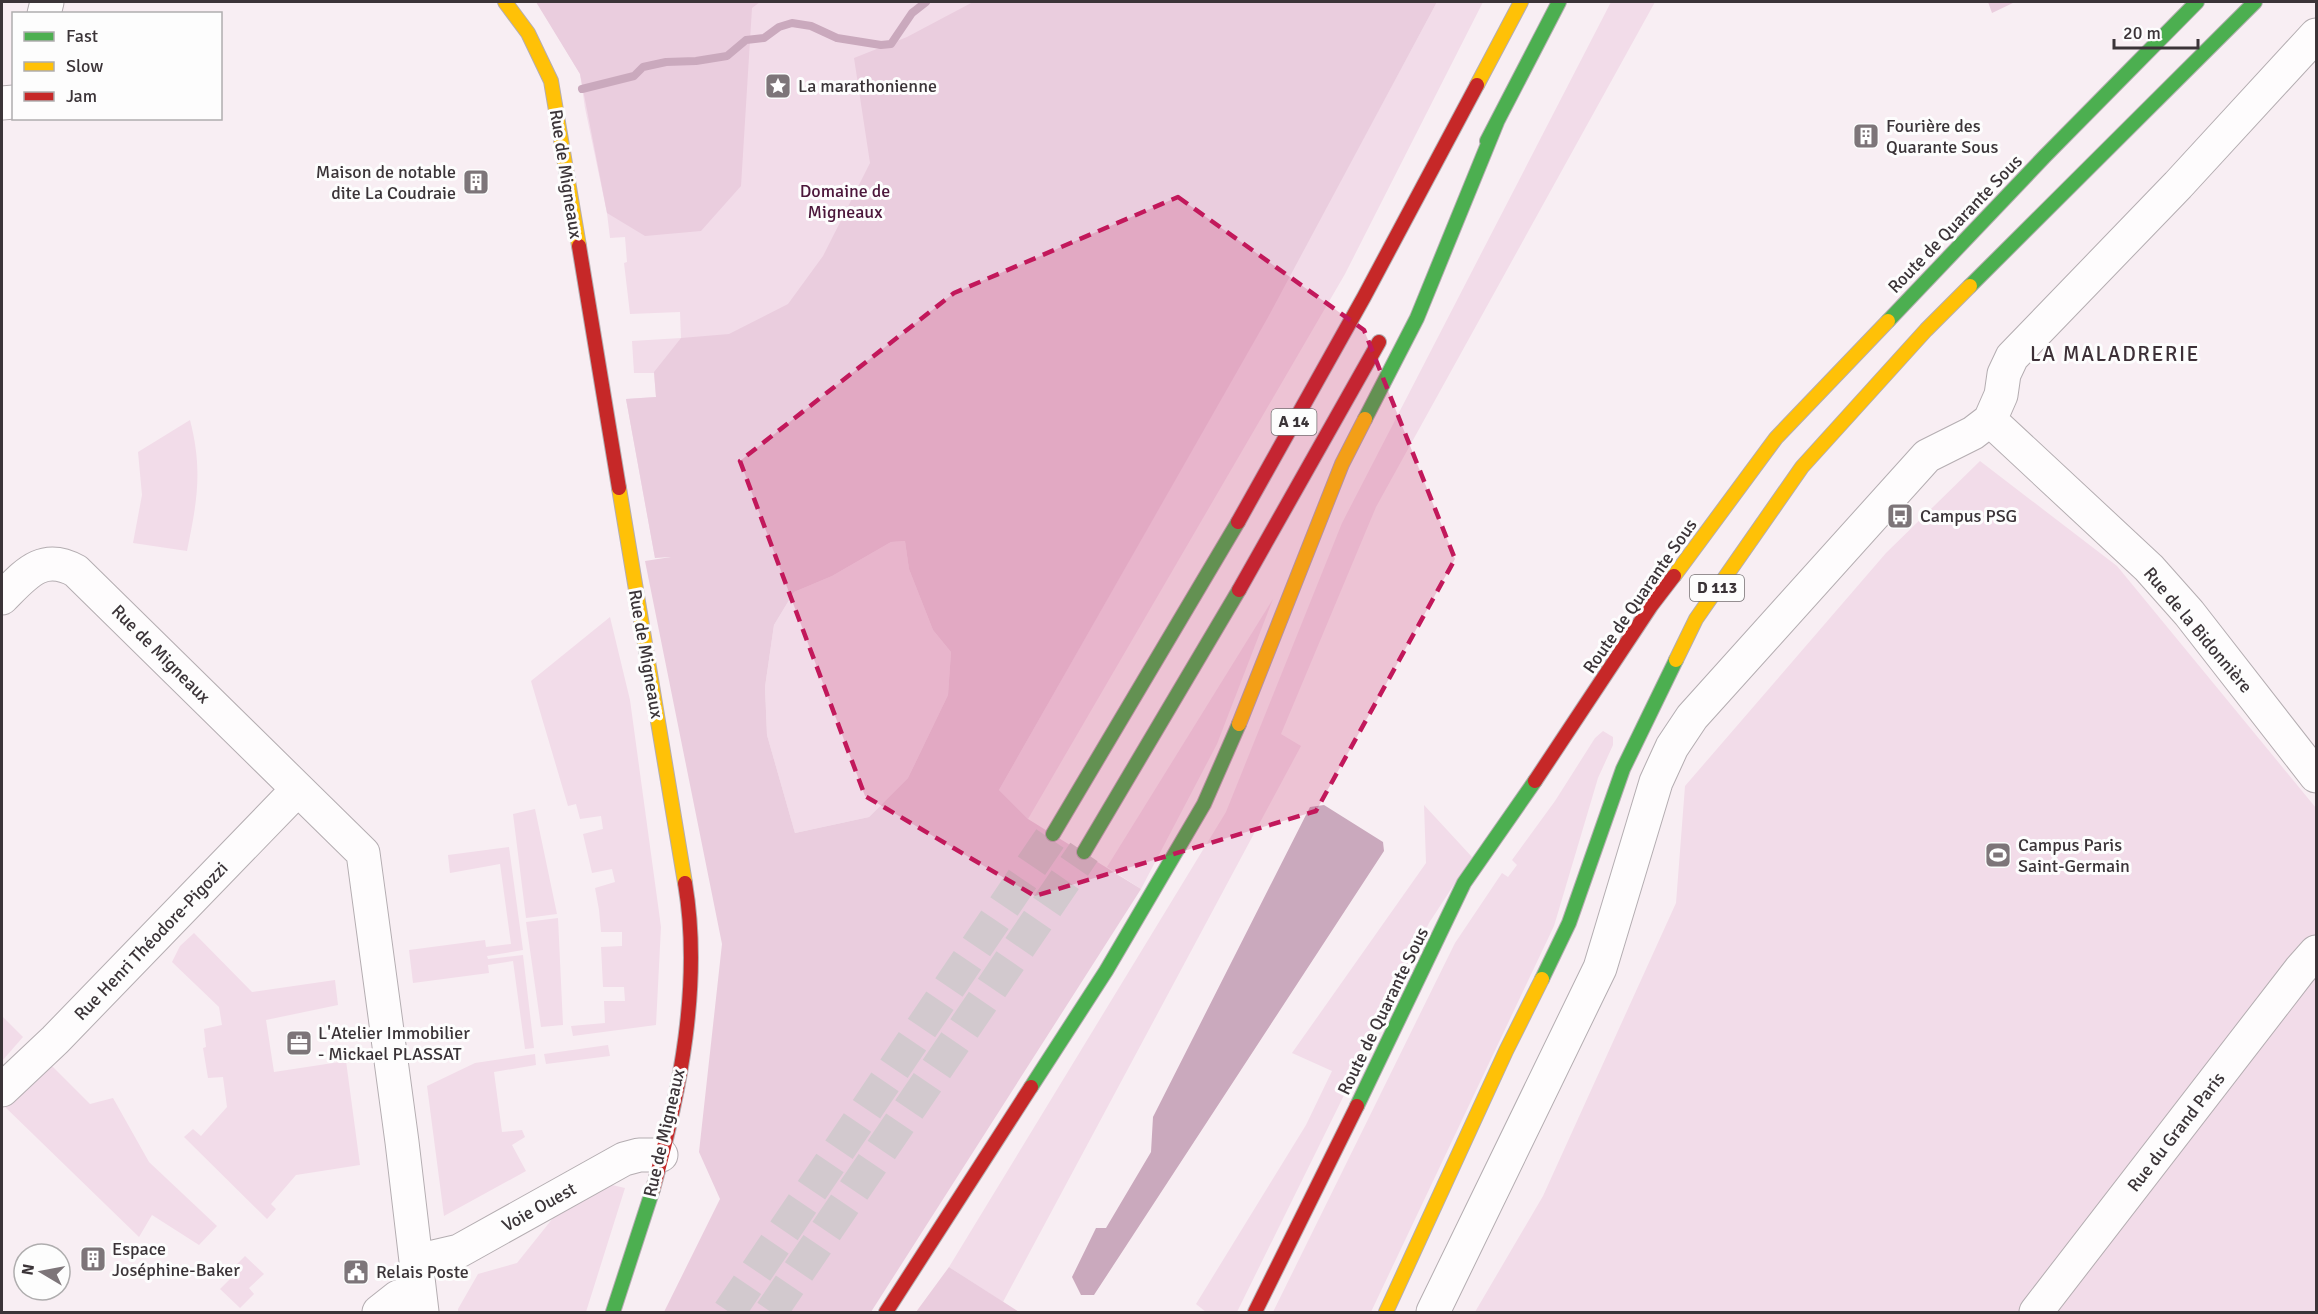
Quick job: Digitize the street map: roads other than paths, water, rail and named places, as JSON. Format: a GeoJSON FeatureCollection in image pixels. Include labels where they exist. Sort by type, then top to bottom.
{"type":"FeatureCollection","features":[{"type":"Feature","properties":{"kind":"main road","name":"Rue de Migneaux"},"geometry":{"type":"LineString","coordinates":[[505,2],[528,33],[551,81],[691,916],[692,952],[687,1008],[671,1116],[635,1248],[613,1312]]}},
{"type":"Feature","properties":{"kind":"main road","name":"A 14"},"geometry":{"type":"LineString","coordinates":[[1053,834],[1217,559],[1364,297],[1521,2]]}},
{"type":"Feature","properties":{"kind":"main road"},"geometry":{"type":"LineString","coordinates":[[1432,244],[1559,2]]}},
{"type":"Feature","properties":{"kind":"main road","name":"Route de Quarante Sous"},"geometry":{"type":"LineString","coordinates":[[1254,1312],[1364,1092],[1464,883],[1575,723],[1651,606],[1776,438],[2045,156],[2197,2]]}},
{"type":"Feature","properties":{"kind":"main road","name":"D 113"},"geometry":{"type":"LineString","coordinates":[[1386,1312],[1501,1062],[1569,923],[1623,769],[1696,619],[1802,467],[1926,330],[2255,2]]}},
{"type":"Feature","properties":{"kind":"main road"},"geometry":{"type":"LineString","coordinates":[[886,1312],[1106,971],[1204,804],[1237,728],[1342,464],[1417,318],[1497,122]]}},
{"type":"Feature","properties":{"kind":"main road","name":"A 14"},"geometry":{"type":"LineString","coordinates":[[1084,852],[1253,567],[1388,325]]}},
{"type":"Feature","properties":{"kind":"street"},"geometry":{"type":"LineString","coordinates":[[1433,1312],[1600,968],[1641,825],[1656,782],[1672,747],[1692,717],[1927,456],[1973,433],[1990,420],[2001,395],[2004,374],[2012,357],[2178,185],[2316,35]]}},
{"type":"Feature","properties":{"kind":"street","name":"Rue de la Bidonnière"},"geometry":{"type":"LineString","coordinates":[[1990,420],[2149,568],[2189,613],[2316,776]]}},
{"type":"Feature","properties":{"kind":"street","name":"Rue de Migneaux"},"geometry":{"type":"LineString","coordinates":[[2,598],[37,566],[52,563],[66,565],[76,571],[363,854],[402,1142],[419,1288]]}},
{"type":"Feature","properties":{"kind":"street","name":"Rue Henri Théodore-Pigozzi"},"geometry":{"type":"LineString","coordinates":[[2,1090],[55,1040],[298,789]]}},
{"type":"Feature","properties":{"kind":"street","name":"Rue du Grand Paris"},"geometry":{"type":"LineString","coordinates":[[2036,1312],[2316,952]]}},
{"type":"Feature","properties":{"kind":"street","name":"Voie Ouest"},"geometry":{"type":"LineString","coordinates":[[379,1312],[398,1297],[419,1288],[459,1251],[624,1159],[639,1155],[662,1155]]}},
{"type":"Feature","properties":{"kind":"waterway"},"geometry":{"type":"LineString","coordinates":[[582,89],[634,76],[643,67],[666,62],[696,61],[727,56],[746,40],[764,38],[779,27],[792,23],[811,26],[837,38],[881,45],[891,44],[912,13],[926,2]]}},
{"type":"Feature","properties":{"kind":"tunnel"},"geometry":{"type":"LineString","coordinates":[[729,1312],[1053,834]]}},
{"type":"Feature","properties":{"kind":"tunnel"},"geometry":{"type":"LineString","coordinates":[[771,1312],[1084,852]]}},
{"type":"Feature","properties":{"kind":"place","name":"La marathonienne"},"geometry":{"type":"Point","coordinates":[778,86]}},
{"type":"Feature","properties":{"kind":"place","name":"Fourière des Quarante Sous"},"geometry":{"type":"Point","coordinates":[1866,136]}},
{"type":"Feature","properties":{"kind":"place","name":"Maison de notable dite La Coudraie"},"geometry":{"type":"Point","coordinates":[476,182]}},
{"type":"Feature","properties":{"kind":"place","name":"Campus PSG"},"geometry":{"type":"Point","coordinates":[1900,516]}},
{"type":"Feature","properties":{"kind":"place","name":"Campus Paris Saint-Germain"},"geometry":{"type":"Point","coordinates":[1998,855]}},
{"type":"Feature","properties":{"kind":"place","name":"L'Atelier Immobilier - Mickael PLASSAT"},"geometry":{"type":"Point","coordinates":[299,1043]}},
{"type":"Feature","properties":{"kind":"place","name":"Espace Joséphine-Baker"},"geometry":{"type":"Point","coordinates":[93,1259]}},
{"type":"Feature","properties":{"kind":"place","name":"Relais Poste"},"geometry":{"type":"Point","coordinates":[356,1272]}},
{"type":"Feature","properties":{"kind":"district","name":"LA MALADRERIE"},"geometry":{"type":"Point","coordinates":[2115,354]}},
{"type":"Feature","properties":{"kind":"park label","name":"Domaine de Migneaux"},"geometry":{"type":"Point","coordinates":[845,201]}}]}
